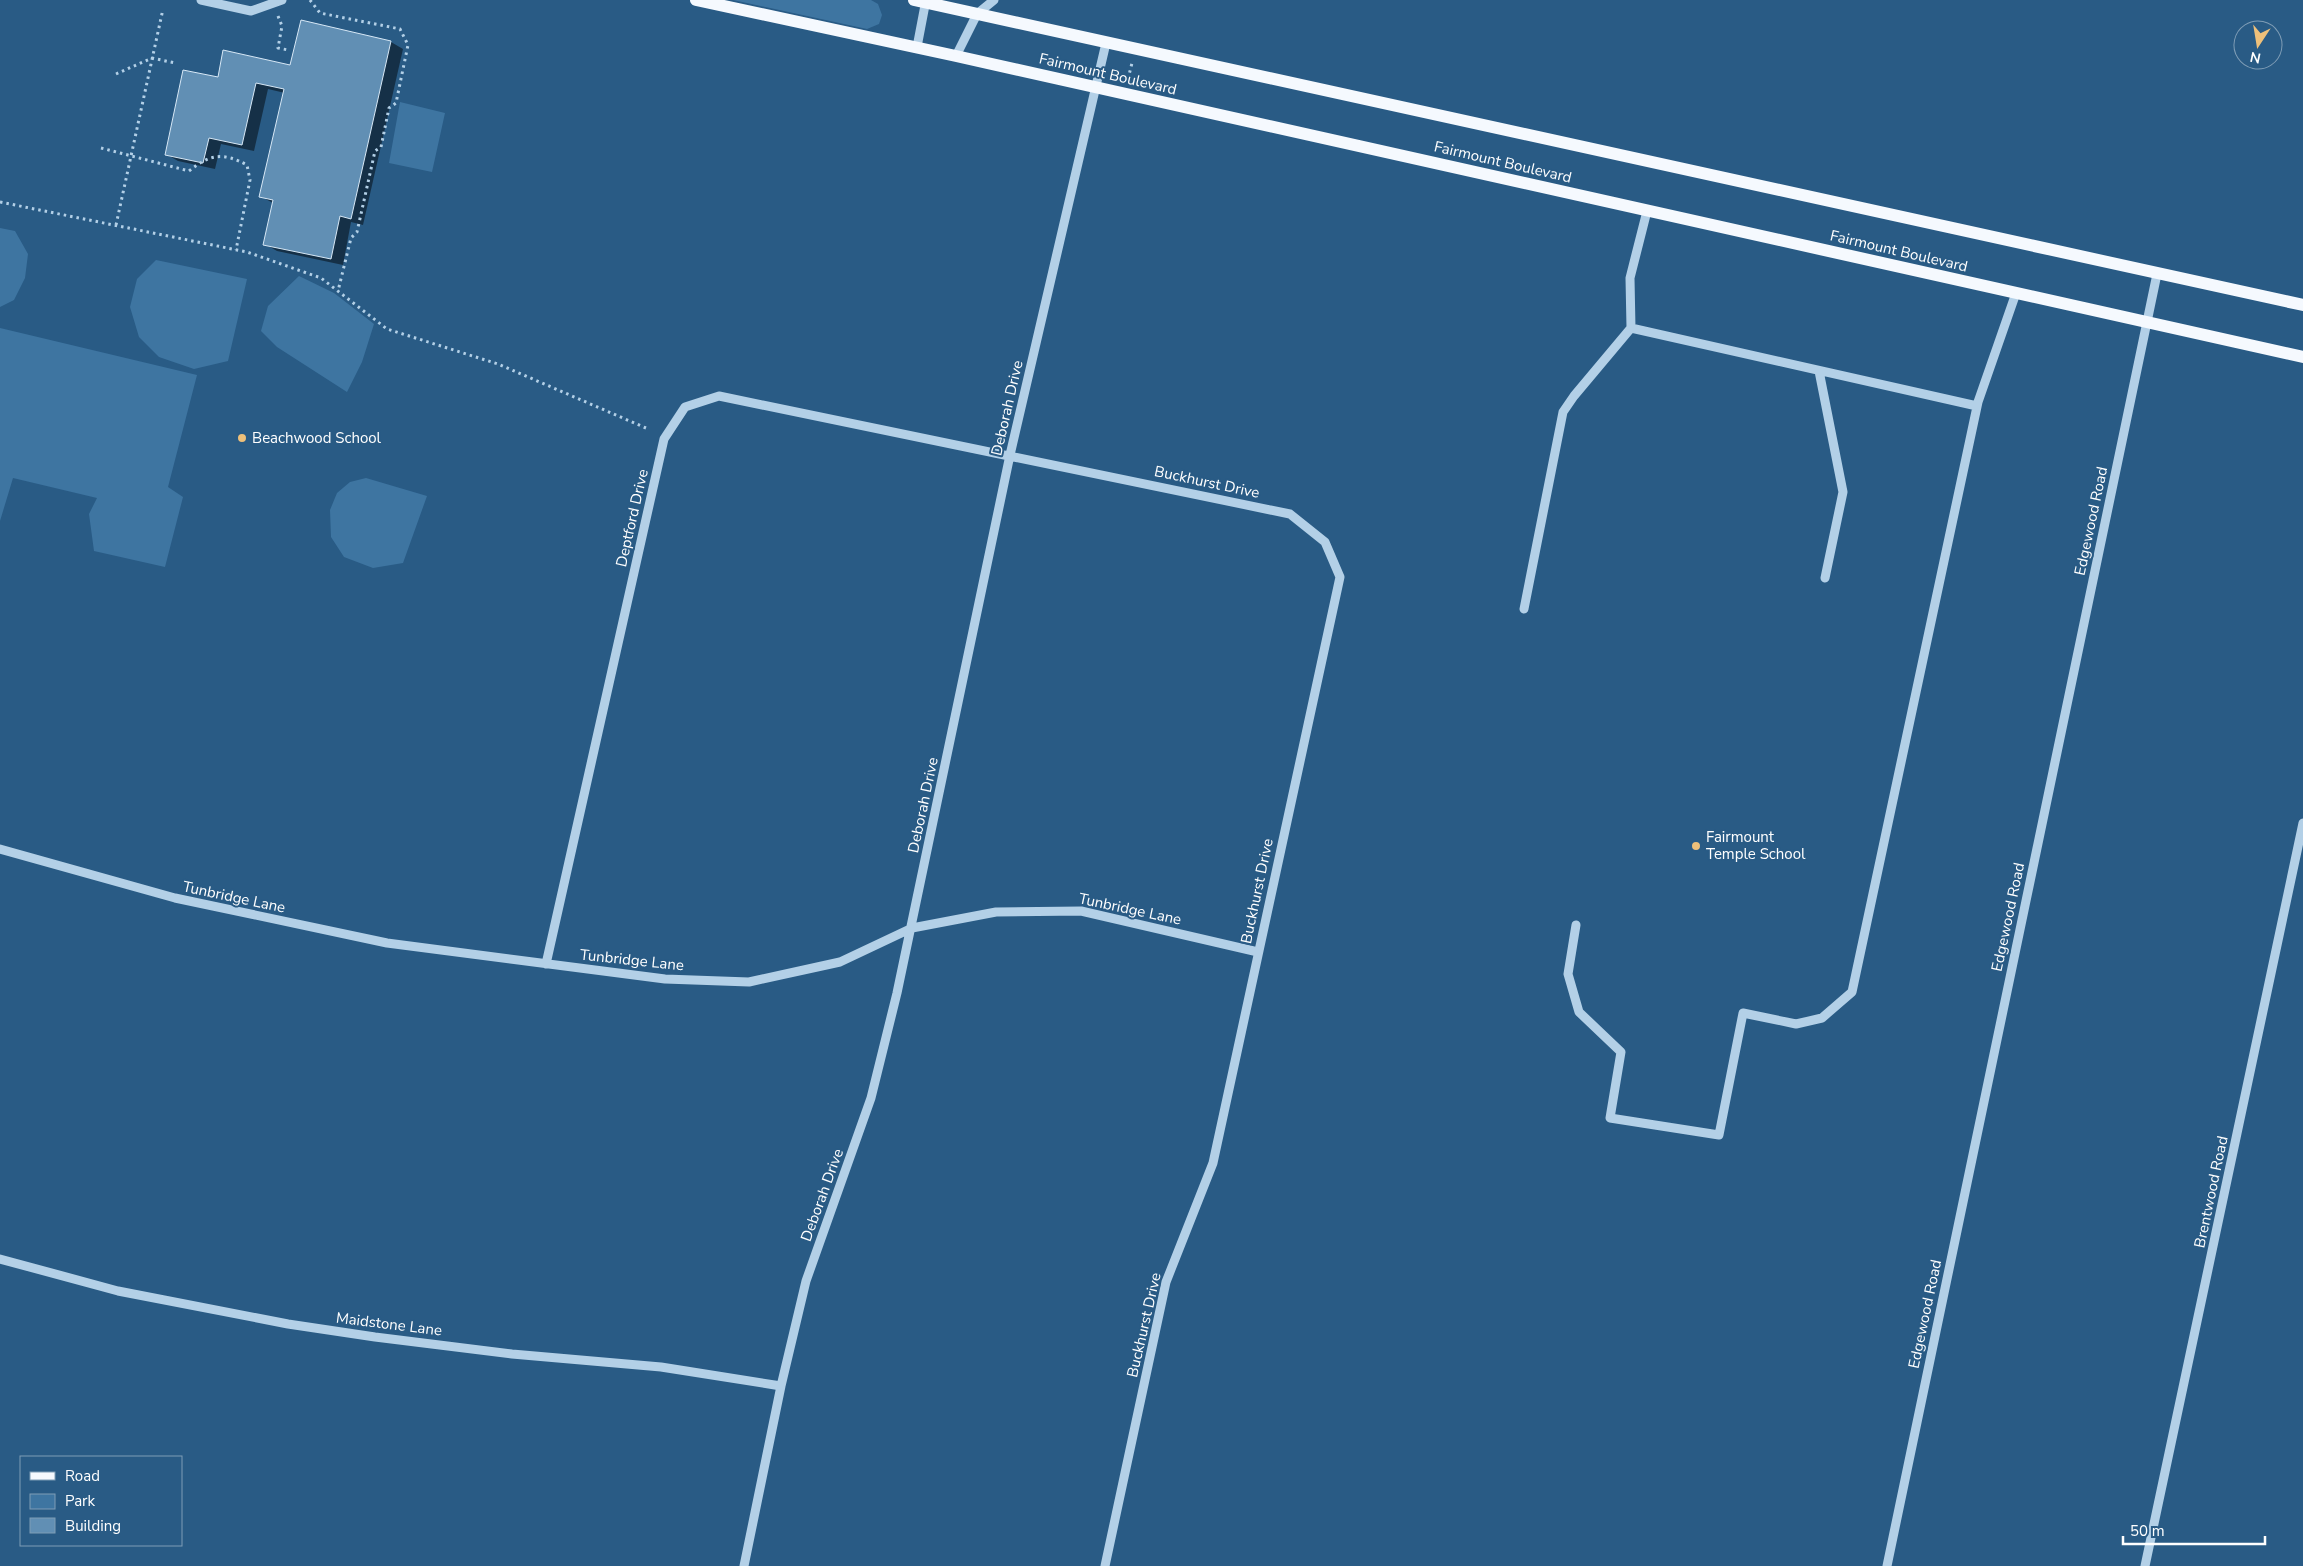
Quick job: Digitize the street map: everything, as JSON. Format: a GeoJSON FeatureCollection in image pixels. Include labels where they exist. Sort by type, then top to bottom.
{"type":"FeatureCollection","features":[{"type":"Feature","properties":{"kind":"main road","name":"Fairmount Boulevard"},"geometry":{"type":"LineString","coordinates":[[696,0],[917,47],[2303,357]]}},
{"type":"Feature","properties":{"kind":"main road","name":"Fairmount Boulevard"},"geometry":{"type":"LineString","coordinates":[[922,1],[2303,305]]}},
{"type":"Feature","properties":{"kind":"street"},"geometry":{"type":"LineString","coordinates":[[201,0],[251,11],[282,0]]}},
{"type":"Feature","properties":{"kind":"street"},"geometry":{"type":"LineString","coordinates":[[956,56],[977,14],[994,0]]}},
{"type":"Feature","properties":{"kind":"street"},"geometry":{"type":"LineString","coordinates":[[917,47],[922,1]]}},
{"type":"Feature","properties":{"kind":"street","name":"Deborah Drive"},"geometry":{"type":"LineString","coordinates":[[744,1566],[780,1386],[806,1281],[871,1098],[912,928],[1010,455],[1106,43]]}},
{"type":"Feature","properties":{"kind":"street"},"geometry":{"type":"LineString","coordinates":[[1524,609],[1563,412],[1574,396],[1631,328],[1630,278],[1647,211]]}},
{"type":"Feature","properties":{"kind":"street","name":"Edgewood Road"},"geometry":{"type":"LineString","coordinates":[[1887,1566],[2157,274]]}},
{"type":"Feature","properties":{"kind":"street"},"geometry":{"type":"LineString","coordinates":[[1576,925],[1568,974],[1579,1012],[1621,1052],[1610,1118],[1719,1135],[1743,1013],[1796,1024],[1822,1018],[1852,992],[1977,406],[2016,294]]}},
{"type":"Feature","properties":{"kind":"street"},"geometry":{"type":"LineString","coordinates":[[1631,328],[1977,406]]}},
{"type":"Feature","properties":{"kind":"street"},"geometry":{"type":"LineString","coordinates":[[1818,371],[1844,492],[1826,578]]}},
{"type":"Feature","properties":{"kind":"street","name":"Deptford Drive"},"geometry":{"type":"LineString","coordinates":[[546,964],[664,438],[685,407],[719,396],[1010,455]]}},
{"type":"Feature","properties":{"kind":"street","name":"Buckhurst Drive"},"geometry":{"type":"LineString","coordinates":[[1010,455],[1290,514],[1325,542],[1340,577],[1213,1163],[1166,1282],[1105,1566]]}},
{"type":"Feature","properties":{"kind":"street","name":"Brentwood Road"},"geometry":{"type":"LineString","coordinates":[[2145,1566],[2303,823]]}},
{"type":"Feature","properties":{"kind":"street","name":"Tunbridge Lane"},"geometry":{"type":"LineString","coordinates":[[0,849],[175,898],[387,943],[665,979],[749,982],[840,962],[912,928],[996,912],[1081,911],[1258,952]]}},
{"type":"Feature","properties":{"kind":"street","name":"Maidstone Lane"},"geometry":{"type":"LineString","coordinates":[[0,1259],[118,1291],[288,1324],[492,1351],[661,1367],[780,1386]]}},
{"type":"Feature","properties":{"kind":"path"},"geometry":{"type":"LineString","coordinates":[[310,0],[320,13],[400,29],[408,45],[396,103],[389,108],[381,147],[374,151],[357,232],[351,238],[338,292]]}},
{"type":"Feature","properties":{"kind":"path"},"geometry":{"type":"LineString","coordinates":[[116,226],[163,9]]}},
{"type":"Feature","properties":{"kind":"path"},"geometry":{"type":"LineString","coordinates":[[278,16],[282,26],[278,48],[288,50]]}},
{"type":"Feature","properties":{"kind":"path"},"geometry":{"type":"LineString","coordinates":[[116,74],[152,58],[175,63]]}},
{"type":"Feature","properties":{"kind":"path"},"geometry":{"type":"LineString","coordinates":[[1127,84],[1132,59]]}},
{"type":"Feature","properties":{"kind":"path"},"geometry":{"type":"LineString","coordinates":[[101,148],[189,171],[201,162],[217,156],[233,158],[247,165],[250,180],[236,250]]}},
{"type":"Feature","properties":{"kind":"path"},"geometry":{"type":"LineString","coordinates":[[0,202],[236,250],[321,278],[387,329],[498,364],[646,428]]}},
{"type":"Feature","properties":{"kind":"green space"},"geometry":{"type":"Polygon","coordinates":[[[733,0],[871,0],[878,4],[882,15],[879,24],[867,29],[733,0]]]}},
{"type":"Feature","properties":{"kind":"green space"},"geometry":{"type":"Polygon","coordinates":[[[400,102],[445,113],[432,172],[389,163],[400,102]]]}},
{"type":"Feature","properties":{"kind":"green space"},"geometry":{"type":"Polygon","coordinates":[[[0,228],[15,231],[28,254],[25,278],[14,300],[0,307],[0,228]]]}},
{"type":"Feature","properties":{"kind":"green space"},"geometry":{"type":"Polygon","coordinates":[[[156,260],[247,279],[228,361],[194,369],[159,357],[139,337],[130,307],[137,279],[156,260]]]}},
{"type":"Feature","properties":{"kind":"green space"},"geometry":{"type":"Polygon","coordinates":[[[299,276],[334,293],[374,324],[362,362],[347,392],[277,347],[261,331],[268,306],[299,276]]]}},
{"type":"Feature","properties":{"kind":"green space"},"geometry":{"type":"Polygon","coordinates":[[[0,328],[197,375],[168,487],[183,497],[165,567],[94,551],[89,514],[97,498],[13,478],[0,521],[0,328]]]}},
{"type":"Feature","properties":{"kind":"green space"},"geometry":{"type":"Polygon","coordinates":[[[366,478],[427,496],[403,563],[373,568],[344,557],[331,537],[330,510],[337,493],[350,482],[366,478]]]}},
{"type":"Feature","properties":{"kind":"building"},"geometry":{"type":"Polygon","coordinates":[[[301,20],[391,41],[351,219],[340,216],[331,259],[263,245],[273,200],[259,197],[284,89],[256,83],[242,145],[209,138],[203,163],[165,155],[183,70],[218,77],[223,50],[290,65],[301,20]]]}},
{"type":"Feature","properties":{"kind":"place","name":"Beachwood School"},"geometry":{"type":"Point","coordinates":[242,438]}},
{"type":"Feature","properties":{"kind":"place","name":"Fairmount Temple School"},"geometry":{"type":"Point","coordinates":[1696,846]}}]}
